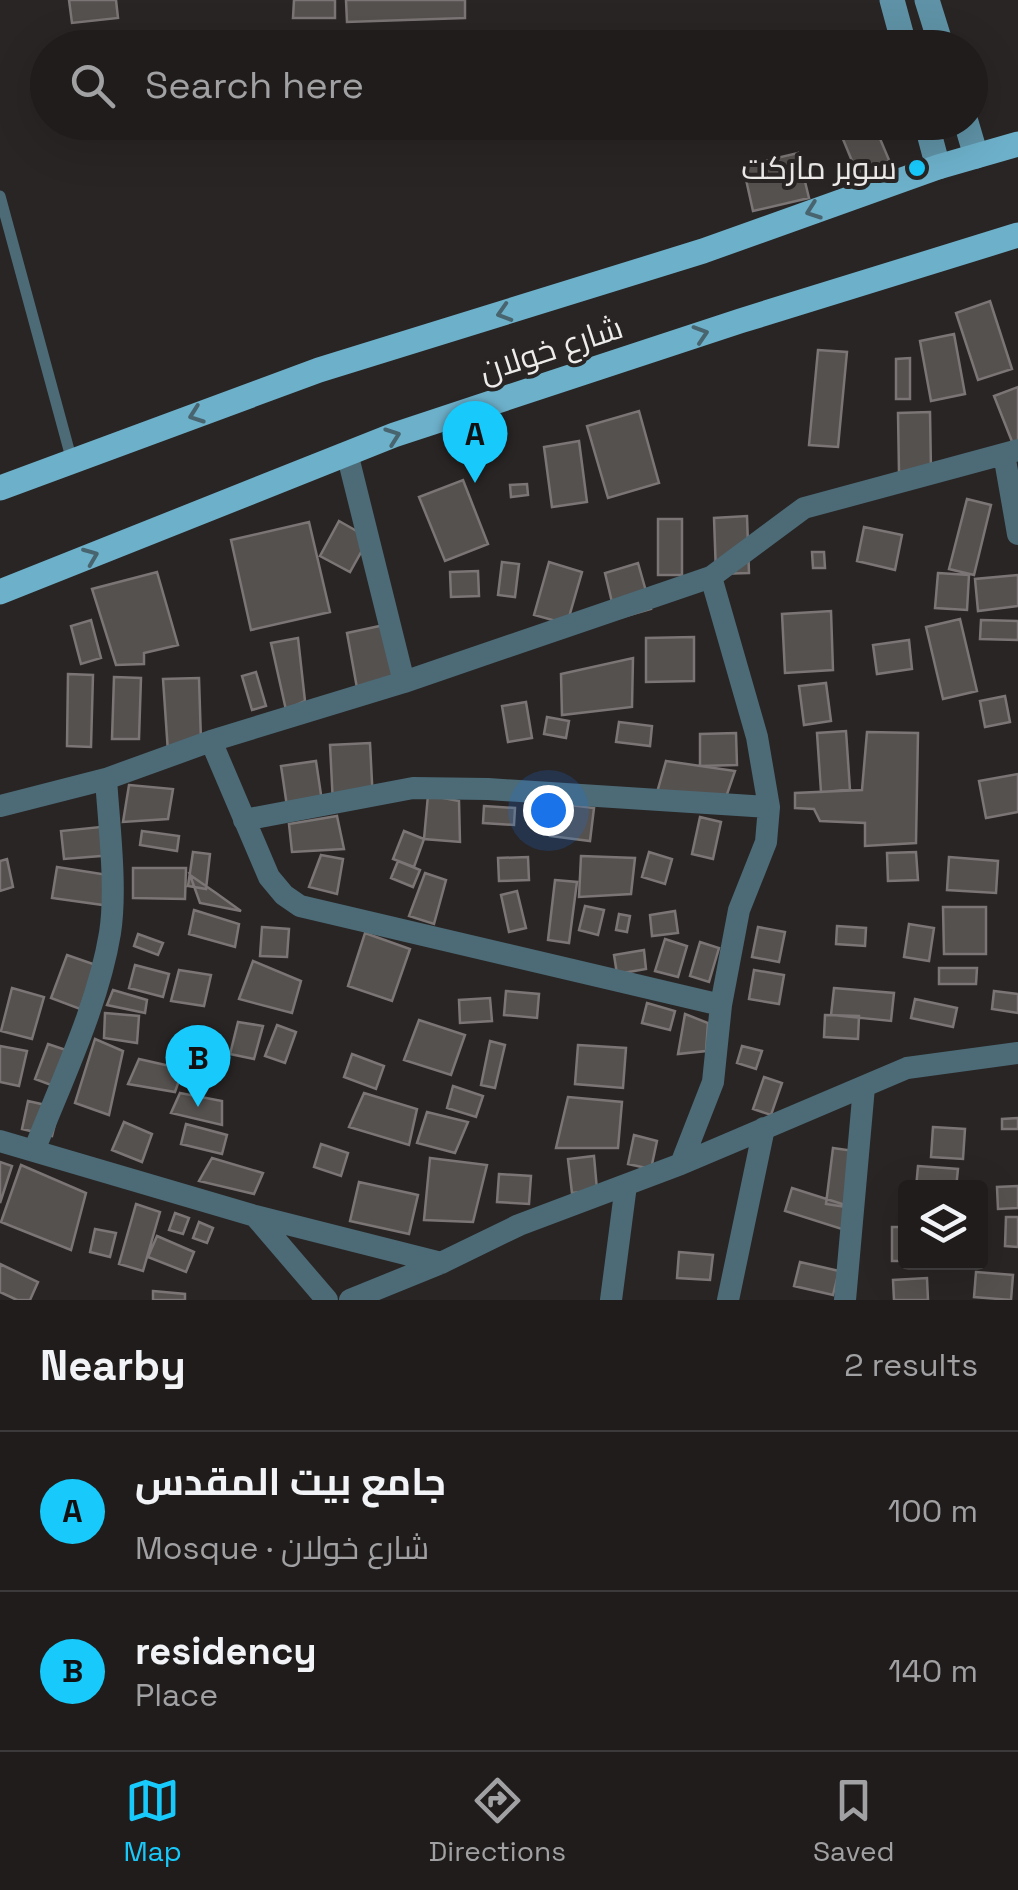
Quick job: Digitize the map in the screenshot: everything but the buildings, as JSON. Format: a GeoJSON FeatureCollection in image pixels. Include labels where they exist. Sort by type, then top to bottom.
{"type":"FeatureCollection","features":[{"type":"Feature","properties":{"kind":"main road","name":"شارع خولان"},"geometry":{"type":"LineString","coordinates":[[0,488],[319,370],[703,251],[938,167],[1018,144]]}},
{"type":"Feature","properties":{"kind":"main road","name":"شارع خولان"},"geometry":{"type":"LineString","coordinates":[[0,592],[394,435],[1018,234]]}},
{"type":"Feature","properties":{"kind":"street"},"geometry":{"type":"LineString","coordinates":[[892,0],[900,30]]}},
{"type":"Feature","properties":{"kind":"street"},"geometry":{"type":"LineString","coordinates":[[928,0],[937,30]]}},
{"type":"Feature","properties":{"kind":"street"},"geometry":{"type":"LineString","coordinates":[[931,140],[938,167]]}},
{"type":"Feature","properties":{"kind":"street"},"geometry":{"type":"LineString","coordinates":[[971,140],[976,156]]}},
{"type":"Feature","properties":{"kind":"street"},"geometry":{"type":"LineString","coordinates":[[0,806],[106,779],[711,577],[804,508],[1011,452],[1018,534]]}},
{"type":"Feature","properties":{"kind":"street"},"geometry":{"type":"LineString","coordinates":[[347,454],[404,682]]}},
{"type":"Feature","properties":{"kind":"street"},"geometry":{"type":"LineString","coordinates":[[681,1164],[713,1082],[721,1005],[739,910],[766,842],[768,807],[758,737],[711,577]]}},
{"type":"Feature","properties":{"kind":"street"},"geometry":{"type":"LineString","coordinates":[[211,741],[268,877],[284,896],[300,906],[721,1005]]}},
{"type":"Feature","properties":{"kind":"street"},"geometry":{"type":"LineString","coordinates":[[34,1151],[100,981],[111,929],[106,779]]}},
{"type":"Feature","properties":{"kind":"street"},"geometry":{"type":"LineString","coordinates":[[244,820],[413,788],[488,789],[768,807]]}},
{"type":"Feature","properties":{"kind":"street"},"geometry":{"type":"LineString","coordinates":[[350,1300],[442,1263],[518,1225],[681,1164],[908,1068],[1018,1053]]}},
{"type":"Feature","properties":{"kind":"street"},"geometry":{"type":"LineString","coordinates":[[845,1300],[864,1087]]}},
{"type":"Feature","properties":{"kind":"street"},"geometry":{"type":"LineString","coordinates":[[728,1300],[764,1128]]}},
{"type":"Feature","properties":{"kind":"street"},"geometry":{"type":"LineString","coordinates":[[0,1142],[255,1216],[442,1263]]}},
{"type":"Feature","properties":{"kind":"street"},"geometry":{"type":"LineString","coordinates":[[610,1300],[626,1185]]}},
{"type":"Feature","properties":{"kind":"street"},"geometry":{"type":"LineString","coordinates":[[255,1216],[326,1300]]}},
{"type":"Feature","properties":{"kind":"lane"},"geometry":{"type":"LineString","coordinates":[[0,196],[72,461]]}},
{"type":"Feature","properties":{"kind":"place","name":"سوبر ماركت"},"geometry":{"type":"Point","coordinates":[917,168]}},
{"type":"Feature","properties":{"kind":"place","name":"جامع بيت المقدس"},"geometry":{"type":"Point","coordinates":[475,483]}},
{"type":"Feature","properties":{"kind":"place","name":"residency"},"geometry":{"type":"Point","coordinates":[198,1107]}}]}
